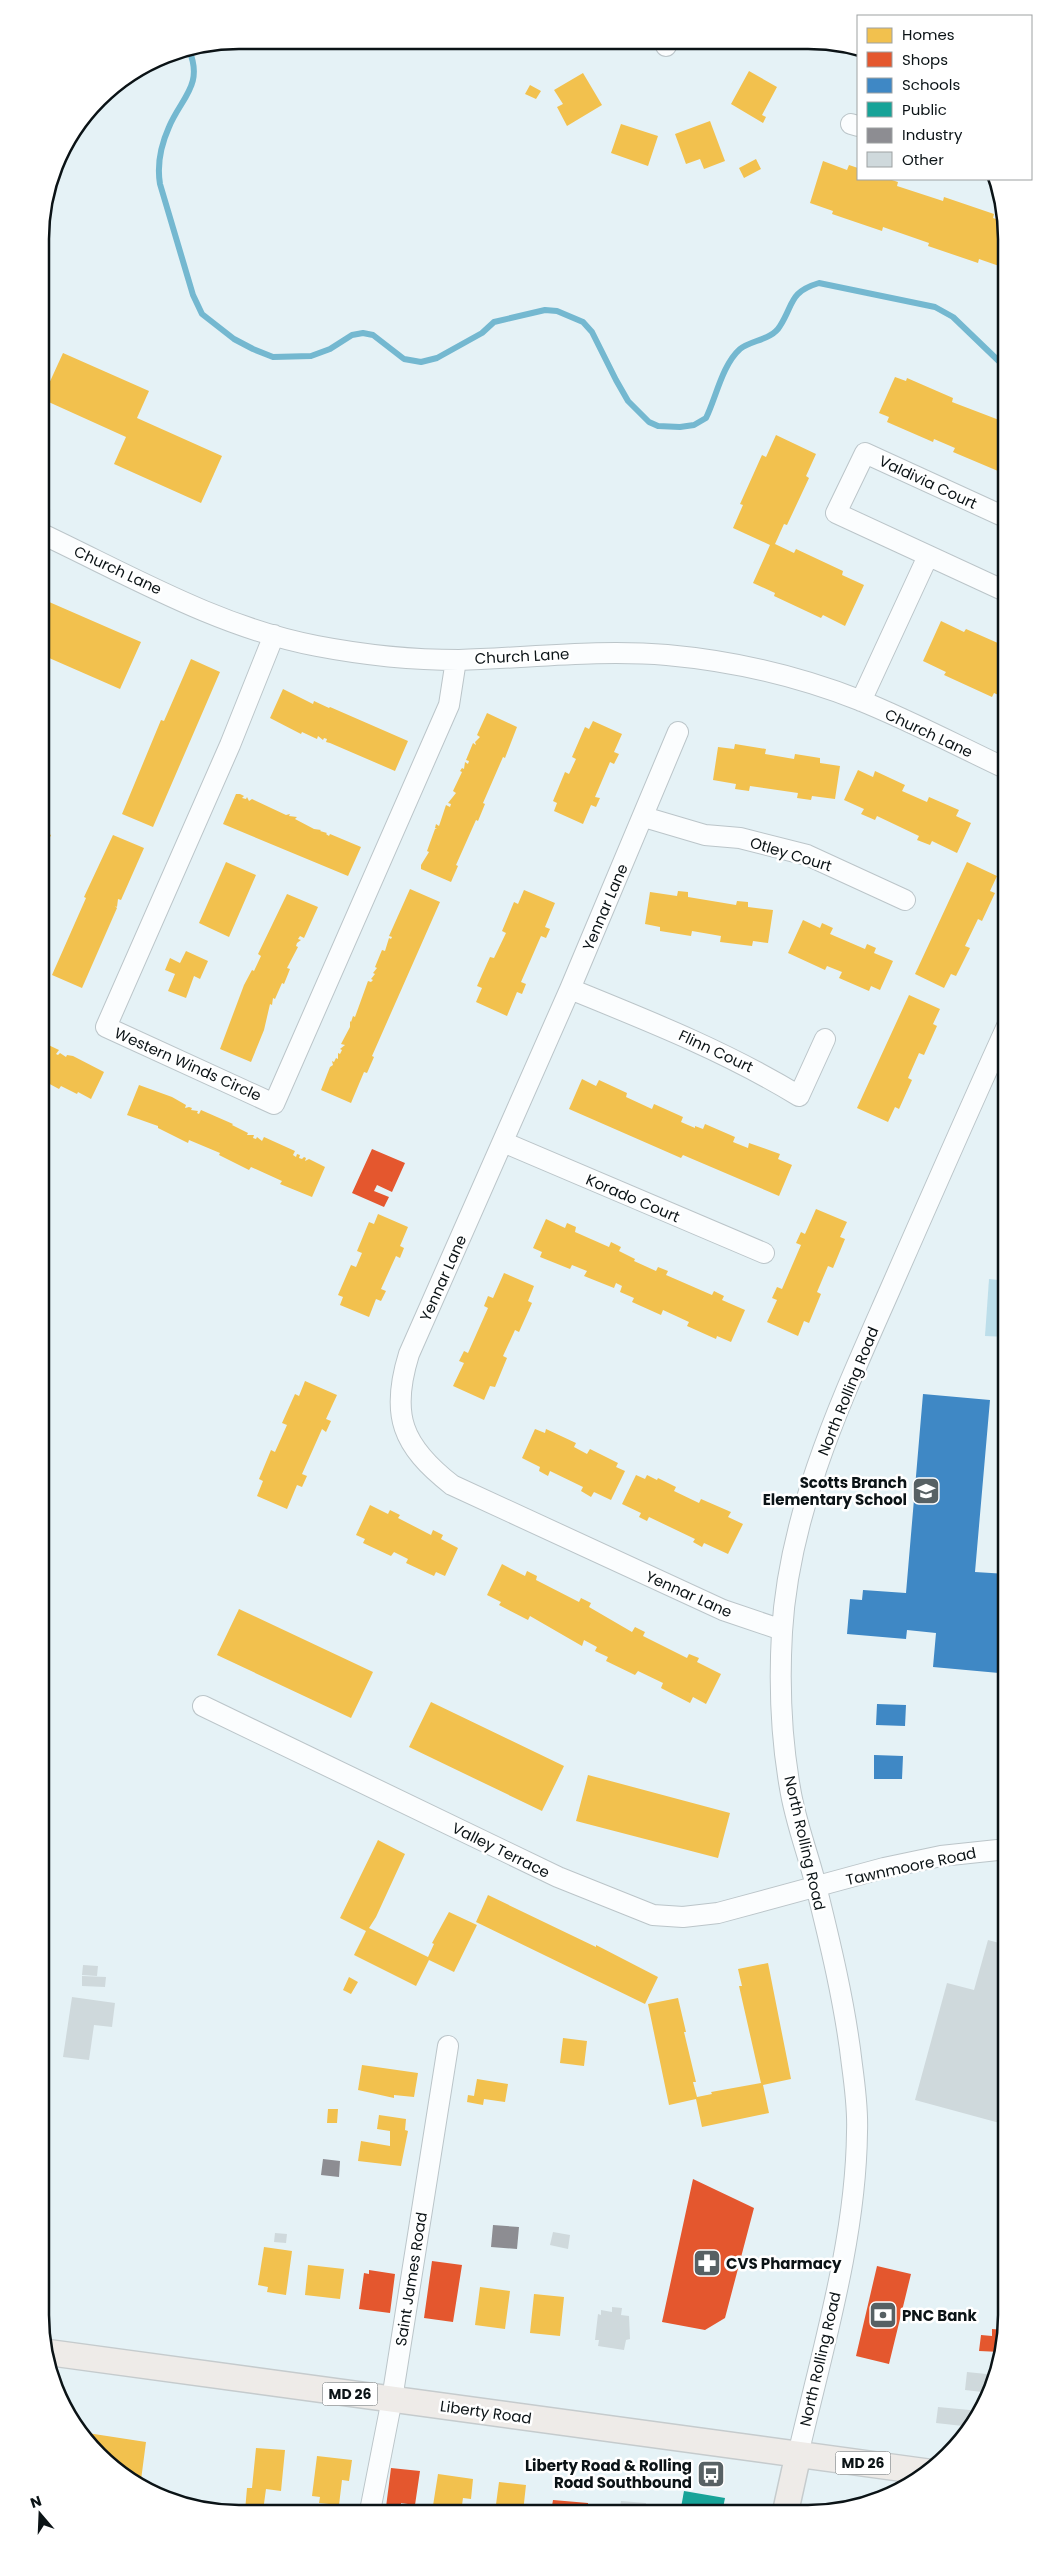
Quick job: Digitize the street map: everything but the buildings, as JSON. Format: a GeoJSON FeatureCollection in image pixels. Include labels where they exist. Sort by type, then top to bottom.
{"type":"FeatureCollection","features":[{"type":"Feature","properties":{"kind":"main road","name":"Liberty Road"},"geometry":{"type":"LineString","coordinates":[[52,2353],[917,2471]]}},
{"type":"Feature","properties":{"kind":"main road","name":"North Rolling Road"},"geometry":{"type":"LineString","coordinates":[[787,2505],[798,2455]]}},
{"type":"Feature","properties":{"kind":"street","name":"Valdivia Court"},"geometry":{"type":"LineString","coordinates":[[998,514],[865,453],[836,513],[998,588]]}},
{"type":"Feature","properties":{"kind":"street","name":"Church Lane"},"geometry":{"type":"LineString","coordinates":[[49,537],[192,604],[274,635],[356,653],[399,658],[456,660],[576,654],[666,654],[742,665],[785,675],[860,701],[998,765]]}},
{"type":"Feature","properties":{"kind":"street"},"geometry":{"type":"LineString","coordinates":[[860,701],[928,556]]}},
{"type":"Feature","properties":{"kind":"street","name":"Western Winds Circle"},"geometry":{"type":"LineString","coordinates":[[274,635],[230,745],[106,1027],[274,1104],[449,705],[456,660]]}},
{"type":"Feature","properties":{"kind":"street","name":"Yennar Lane"},"geometry":{"type":"LineString","coordinates":[[678,732],[644,817],[570,989],[409,1354],[401,1378],[399,1403],[402,1423],[428,1466],[452,1484],[723,1610],[782,1630]]}},
{"type":"Feature","properties":{"kind":"street","name":"Otley Court"},"geometry":{"type":"LineString","coordinates":[[644,817],[705,835],[748,840],[807,855],[905,900]]}},
{"type":"Feature","properties":{"kind":"street","name":"Flinn Court"},"geometry":{"type":"LineString","coordinates":[[570,989],[705,1044],[754,1068],[800,1096],[825,1038]]}},
{"type":"Feature","properties":{"kind":"street","name":"North Rolling Road"},"geometry":{"type":"LineString","coordinates":[[798,2455],[846,2243],[854,2195],[858,2129],[852,2062],[816,1887],[790,1791],[780,1704],[782,1630],[788,1574],[801,1517],[824,1447],[855,1370],[998,1046]]}},
{"type":"Feature","properties":{"kind":"street","name":"Korado Court"},"geometry":{"type":"LineString","coordinates":[[503,1142],[764,1253]]}},
{"type":"Feature","properties":{"kind":"street","name":"Valley Terrace"},"geometry":{"type":"LineString","coordinates":[[202,1706],[558,1877],[653,1915],[683,1917],[718,1913],[816,1887]]}},
{"type":"Feature","properties":{"kind":"street","name":"Tawnmoore Road"},"geometry":{"type":"LineString","coordinates":[[816,1887],[941,1856],[998,1850]]}},
{"type":"Feature","properties":{"kind":"street","name":"Saint James Road"},"geometry":{"type":"LineString","coordinates":[[371,2505],[392,2399],[448,2046]]}},
{"type":"Feature","properties":{"kind":"shaded area"},"geometry":{"type":"Polygon","coordinates":[[[989,1279],[998,1280],[998,1337],[985,1336],[989,1279]]]}},
{"type":"Feature","properties":{"kind":"waterway"},"geometry":{"type":"LineString","coordinates":[[191,55],[194,73],[192,82],[164,141],[159,163],[160,184],[193,295],[202,314],[234,339],[273,357],[311,356],[330,349],[352,335],[363,333],[373,335],[404,359],[421,362],[437,358],[482,333],[494,322],[545,310],[557,311],[583,322],[592,332],[628,401],[649,422],[658,426],[680,427],[694,425],[706,418],[728,364],[734,356],[745,346],[776,331],[797,295],[802,290],[819,283],[935,307],[953,317],[998,360]]}},
{"type":"Feature","properties":{"kind":"place","name":"Scotts Branch Elementary School"},"geometry":{"type":"Point","coordinates":[926,1491]}},
{"type":"Feature","properties":{"kind":"place","name":"CVS Pharmacy"},"geometry":{"type":"Point","coordinates":[707,2263]}},
{"type":"Feature","properties":{"kind":"place","name":"PNC Bank"},"geometry":{"type":"Point","coordinates":[883,2315]}},
{"type":"Feature","properties":{"kind":"place","name":"Liberty Road & Rolling Road Southbound"},"geometry":{"type":"Point","coordinates":[711,2474]}}]}
